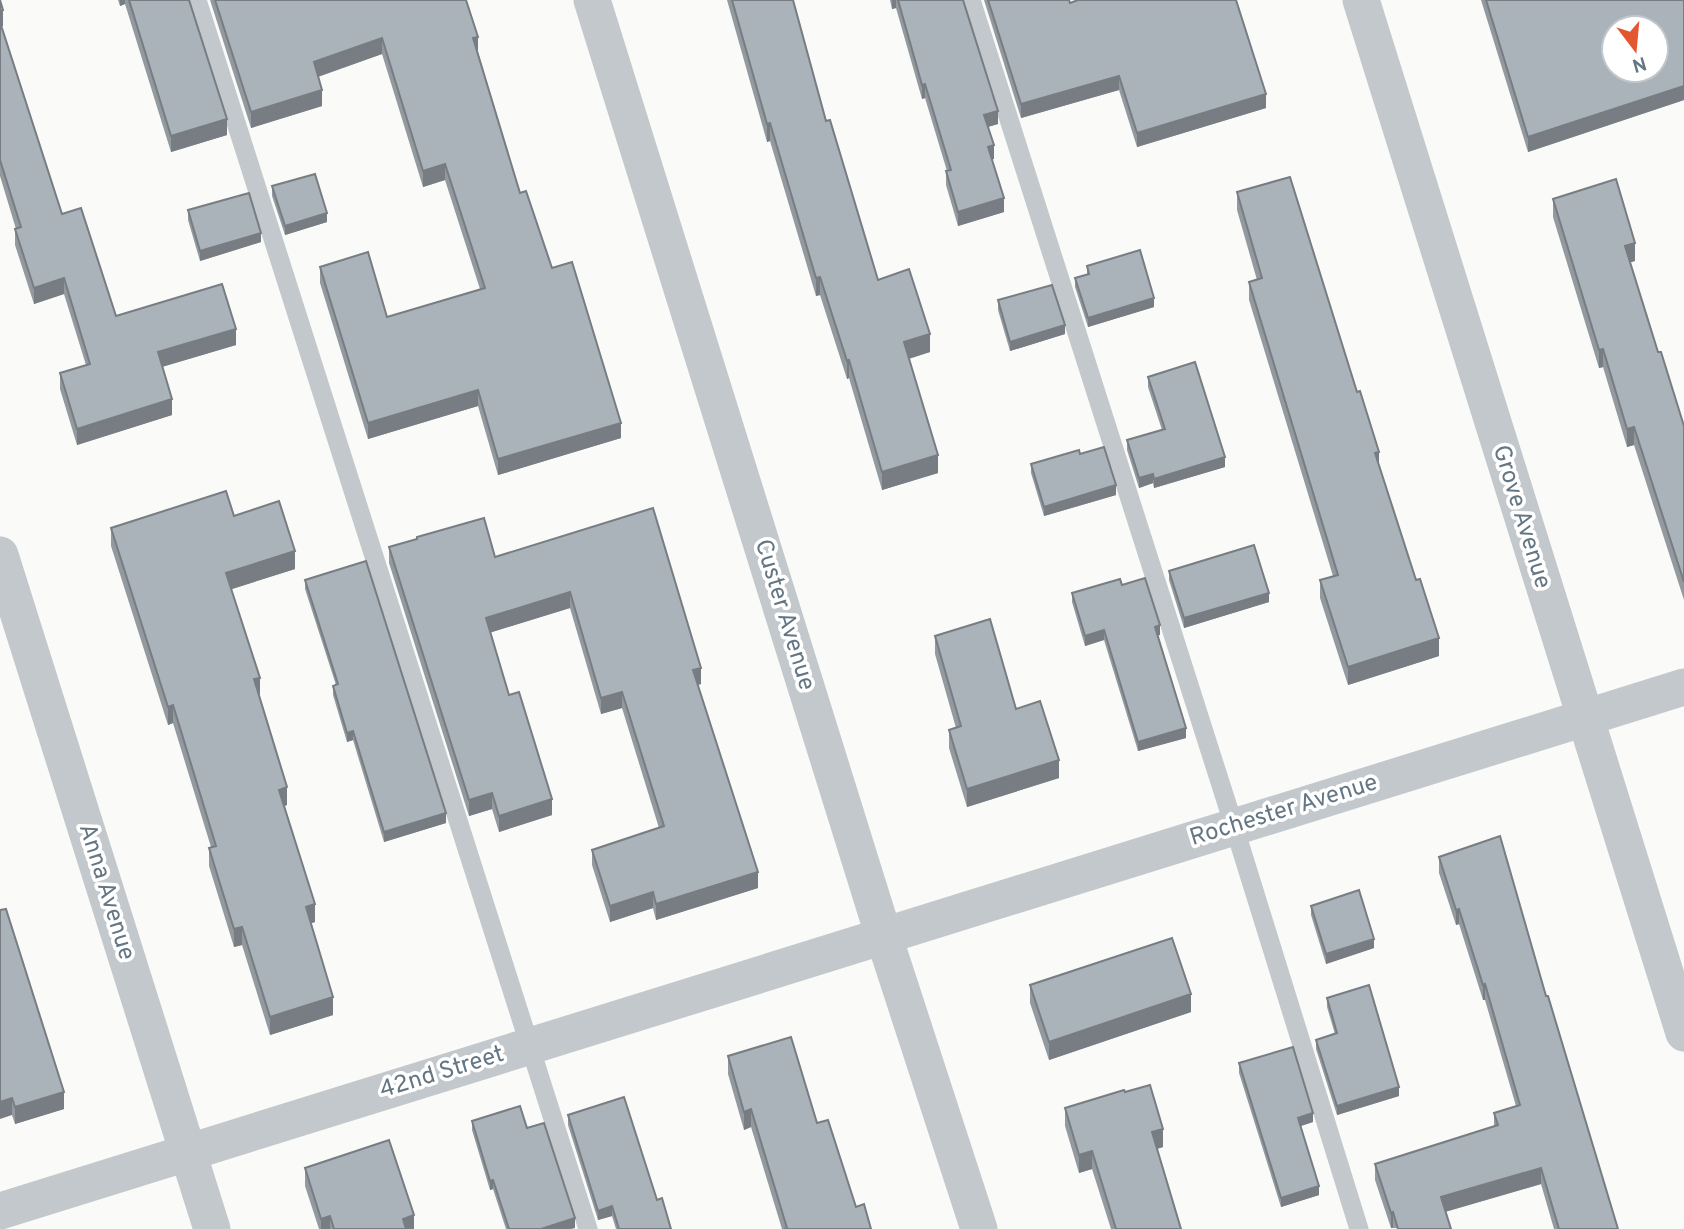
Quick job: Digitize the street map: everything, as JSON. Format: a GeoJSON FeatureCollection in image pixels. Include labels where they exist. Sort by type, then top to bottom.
{"type":"FeatureCollection","features":[{"type":"Feature","properties":{"kind":"street","name":"Custer Avenue"},"geometry":{"type":"LineString","coordinates":[[592,0],[884,937],[979,1229]]}},
{"type":"Feature","properties":{"kind":"street","name":"Grove Avenue"},"geometry":{"type":"LineString","coordinates":[[1361,0],[1684,1033]]}},
{"type":"Feature","properties":{"kind":"street","name":"Anna Avenue"},"geometry":{"type":"LineString","coordinates":[[0,555],[212,1229]]}},
{"type":"Feature","properties":{"kind":"street","name":"Rochester Avenue"},"geometry":{"type":"LineString","coordinates":[[884,937],[1684,687]]}},
{"type":"Feature","properties":{"kind":"street","name":"42nd Street"},"geometry":{"type":"LineString","coordinates":[[0,1211],[528,1045],[884,937]]}},
{"type":"Feature","properties":{"kind":"lane"},"geometry":{"type":"LineString","coordinates":[[197,0],[588,1229]]}},
{"type":"Feature","properties":{"kind":"lane"},"geometry":{"type":"LineString","coordinates":[[971,0],[1234,826],[1359,1229]]}},
{"type":"Feature","properties":{"kind":"building"},"geometry":{"type":"Polygon","coordinates":[[[129,0],[189,0],[227,119],[171,136],[129,0]]]}},
{"type":"Feature","properties":{"kind":"building"},"geometry":{"type":"Polygon","coordinates":[[[215,0],[466,0],[478,37],[473,38],[520,193],[526,191],[552,268],[572,262],[621,423],[498,459],[478,390],[368,423],[320,267],[368,252],[387,317],[485,288],[445,164],[423,171],[382,38],[314,62],[322,90],[251,112],[215,0]]]}},
{"type":"Feature","properties":{"kind":"building"},"geometry":{"type":"Polygon","coordinates":[[[732,0],[793,0],[826,121],[830,120],[878,280],[909,269],[930,334],[904,342],[938,455],[882,472],[849,360],[847,361],[820,277],[816,278],[770,123],[767,124],[732,0]]]}},
{"type":"Feature","properties":{"kind":"building"},"geometry":{"type":"Polygon","coordinates":[[[898,0],[963,0],[998,111],[984,115],[994,145],[988,147],[1004,198],[958,212],[946,171],[951,170],[925,84],[922,85],[898,0]]]}},
{"type":"Feature","properties":{"kind":"building"},"geometry":{"type":"Polygon","coordinates":[[[988,0],[1069,0],[1070,3],[1078,0],[1236,0],[1266,94],[1137,133],[1119,76],[1021,104],[988,0]]]}},
{"type":"Feature","properties":{"kind":"building"},"geometry":{"type":"Polygon","coordinates":[[[1486,0],[1684,0],[1684,86],[1528,137],[1486,0]]]}},
{"type":"Feature","properties":{"kind":"building"},"geometry":{"type":"Polygon","coordinates":[[[0,22],[62,214],[81,208],[116,316],[222,284],[236,329],[158,352],[172,399],[77,429],[60,373],[90,364],[64,278],[34,288],[15,229],[21,227],[0,160],[0,22]]]}},
{"type":"Feature","properties":{"kind":"building"},"geometry":{"type":"Polygon","coordinates":[[[315,174],[327,213],[285,226],[272,186],[315,174]]]}},
{"type":"Feature","properties":{"kind":"building"},"geometry":{"type":"Polygon","coordinates":[[[1290,177],[1357,392],[1360,391],[1379,452],[1375,453],[1416,580],[1420,579],[1439,638],[1348,667],[1320,580],[1338,575],[1249,282],[1262,278],[1237,192],[1290,177]]]}},
{"type":"Feature","properties":{"kind":"building"},"geometry":{"type":"Polygon","coordinates":[[[1616,179],[1635,243],[1625,246],[1684,426],[1684,582],[1634,427],[1627,429],[1603,349],[1599,350],[1553,199],[1616,179]]]}},
{"type":"Feature","properties":{"kind":"building"},"geometry":{"type":"Polygon","coordinates":[[[249,193],[261,233],[200,251],[188,210],[249,193]]]}},
{"type":"Feature","properties":{"kind":"building"},"geometry":{"type":"Polygon","coordinates":[[[1140,250],[1154,298],[1088,318],[1075,278],[1089,274],[1087,266],[1140,250]]]}},
{"type":"Feature","properties":{"kind":"building"},"geometry":{"type":"Polygon","coordinates":[[[1052,285],[1065,325],[1010,342],[998,300],[1052,285]]]}},
{"type":"Feature","properties":{"kind":"building"},"geometry":{"type":"Polygon","coordinates":[[[1195,362],[1225,457],[1154,479],[1153,474],[1139,478],[1127,440],[1165,429],[1148,377],[1195,362]]]}},
{"type":"Feature","properties":{"kind":"building"},"geometry":{"type":"Polygon","coordinates":[[[1104,447],[1116,485],[1044,507],[1031,464],[1079,450],[1080,454],[1104,447]]]}},
{"type":"Feature","properties":{"kind":"building"},"geometry":{"type":"Polygon","coordinates":[[[226,491],[234,516],[279,501],[295,551],[226,573],[260,678],[254,679],[287,787],[279,790],[315,904],[306,907],[333,997],[270,1017],[242,927],[234,929],[209,848],[216,846],[173,705],[168,707],[111,528],[226,491]]]}},
{"type":"Feature","properties":{"kind":"building"},"geometry":{"type":"Polygon","coordinates":[[[653,508],[701,668],[693,670],[758,872],[656,904],[653,892],[610,906],[592,850],[664,826],[622,692],[601,698],[570,592],[486,618],[509,695],[519,692],[552,799],[499,816],[492,793],[469,800],[389,547],[484,518],[495,557],[653,508]]]}},
{"type":"Feature","properties":{"kind":"building"},"geometry":{"type":"Polygon","coordinates":[[[1254,545],[1269,593],[1184,618],[1169,571],[1254,545]]]}},
{"type":"Feature","properties":{"kind":"building"},"geometry":{"type":"Polygon","coordinates":[[[366,561],[446,813],[384,832],[353,731],[347,733],[333,686],[338,684],[305,580],[366,561]]]}},
{"type":"Feature","properties":{"kind":"building"},"geometry":{"type":"Polygon","coordinates":[[[1145,578],[1160,625],[1155,627],[1186,728],[1138,742],[1104,630],[1085,636],[1072,593],[1120,579],[1122,585],[1145,578]]]}},
{"type":"Feature","properties":{"kind":"building"},"geometry":{"type":"Polygon","coordinates":[[[990,619],[1016,709],[1040,701],[1059,760],[967,789],[949,730],[961,726],[935,636],[990,619]]]}},
{"type":"Feature","properties":{"kind":"building"},"geometry":{"type":"Polygon","coordinates":[[[1500,836],[1618,1229],[1559,1229],[1541,1168],[1441,1197],[1451,1229],[1398,1229],[1375,1164],[1498,1125],[1494,1113],[1520,1105],[1485,984],[1483,985],[1439,857],[1500,836]]]}},
{"type":"Feature","properties":{"kind":"building"},"geometry":{"type":"Polygon","coordinates":[[[1359,890],[1374,939],[1326,954],[1311,906],[1359,890]]]}},
{"type":"Feature","properties":{"kind":"building"},"geometry":{"type":"Polygon","coordinates":[[[6,909],[64,1092],[15,1107],[12,1098],[0,1102],[0,910],[6,909]]]}},
{"type":"Feature","properties":{"kind":"building"},"geometry":{"type":"Polygon","coordinates":[[[1172,938],[1191,994],[1049,1042],[1030,985],[1172,938]]]}},
{"type":"Feature","properties":{"kind":"building"},"geometry":{"type":"Polygon","coordinates":[[[1369,985],[1399,1087],[1337,1106],[1316,1040],[1337,1033],[1327,998],[1369,985]]]}},
{"type":"Feature","properties":{"kind":"building"},"geometry":{"type":"Polygon","coordinates":[[[791,1037],[817,1123],[828,1120],[856,1207],[864,1204],[871,1229],[784,1229],[787,1228],[751,1109],[744,1112],[728,1056],[791,1037]]]}},
{"type":"Feature","properties":{"kind":"building"},"geometry":{"type":"Polygon","coordinates":[[[1293,1047],[1313,1113],[1298,1118],[1319,1186],[1281,1198],[1239,1063],[1293,1047]]]}},
{"type":"Feature","properties":{"kind":"building"},"geometry":{"type":"Polygon","coordinates":[[[1150,1085],[1163,1129],[1152,1132],[1181,1229],[1116,1229],[1092,1151],[1079,1155],[1065,1108],[1150,1085]]]}},
{"type":"Feature","properties":{"kind":"building"},"geometry":{"type":"Polygon","coordinates":[[[624,1097],[657,1200],[662,1198],[671,1229],[619,1229],[612,1206],[598,1211],[568,1115],[624,1097]]]}},
{"type":"Feature","properties":{"kind":"building"},"geometry":{"type":"Polygon","coordinates":[[[520,1106],[527,1128],[544,1123],[575,1218],[541,1229],[509,1229],[493,1180],[490,1181],[472,1121],[520,1106]]]}},
{"type":"Feature","properties":{"kind":"building"},"geometry":{"type":"Polygon","coordinates":[[[389,1140],[414,1215],[403,1219],[406,1229],[334,1229],[330,1216],[321,1219],[305,1168],[389,1140]]]}}]}
